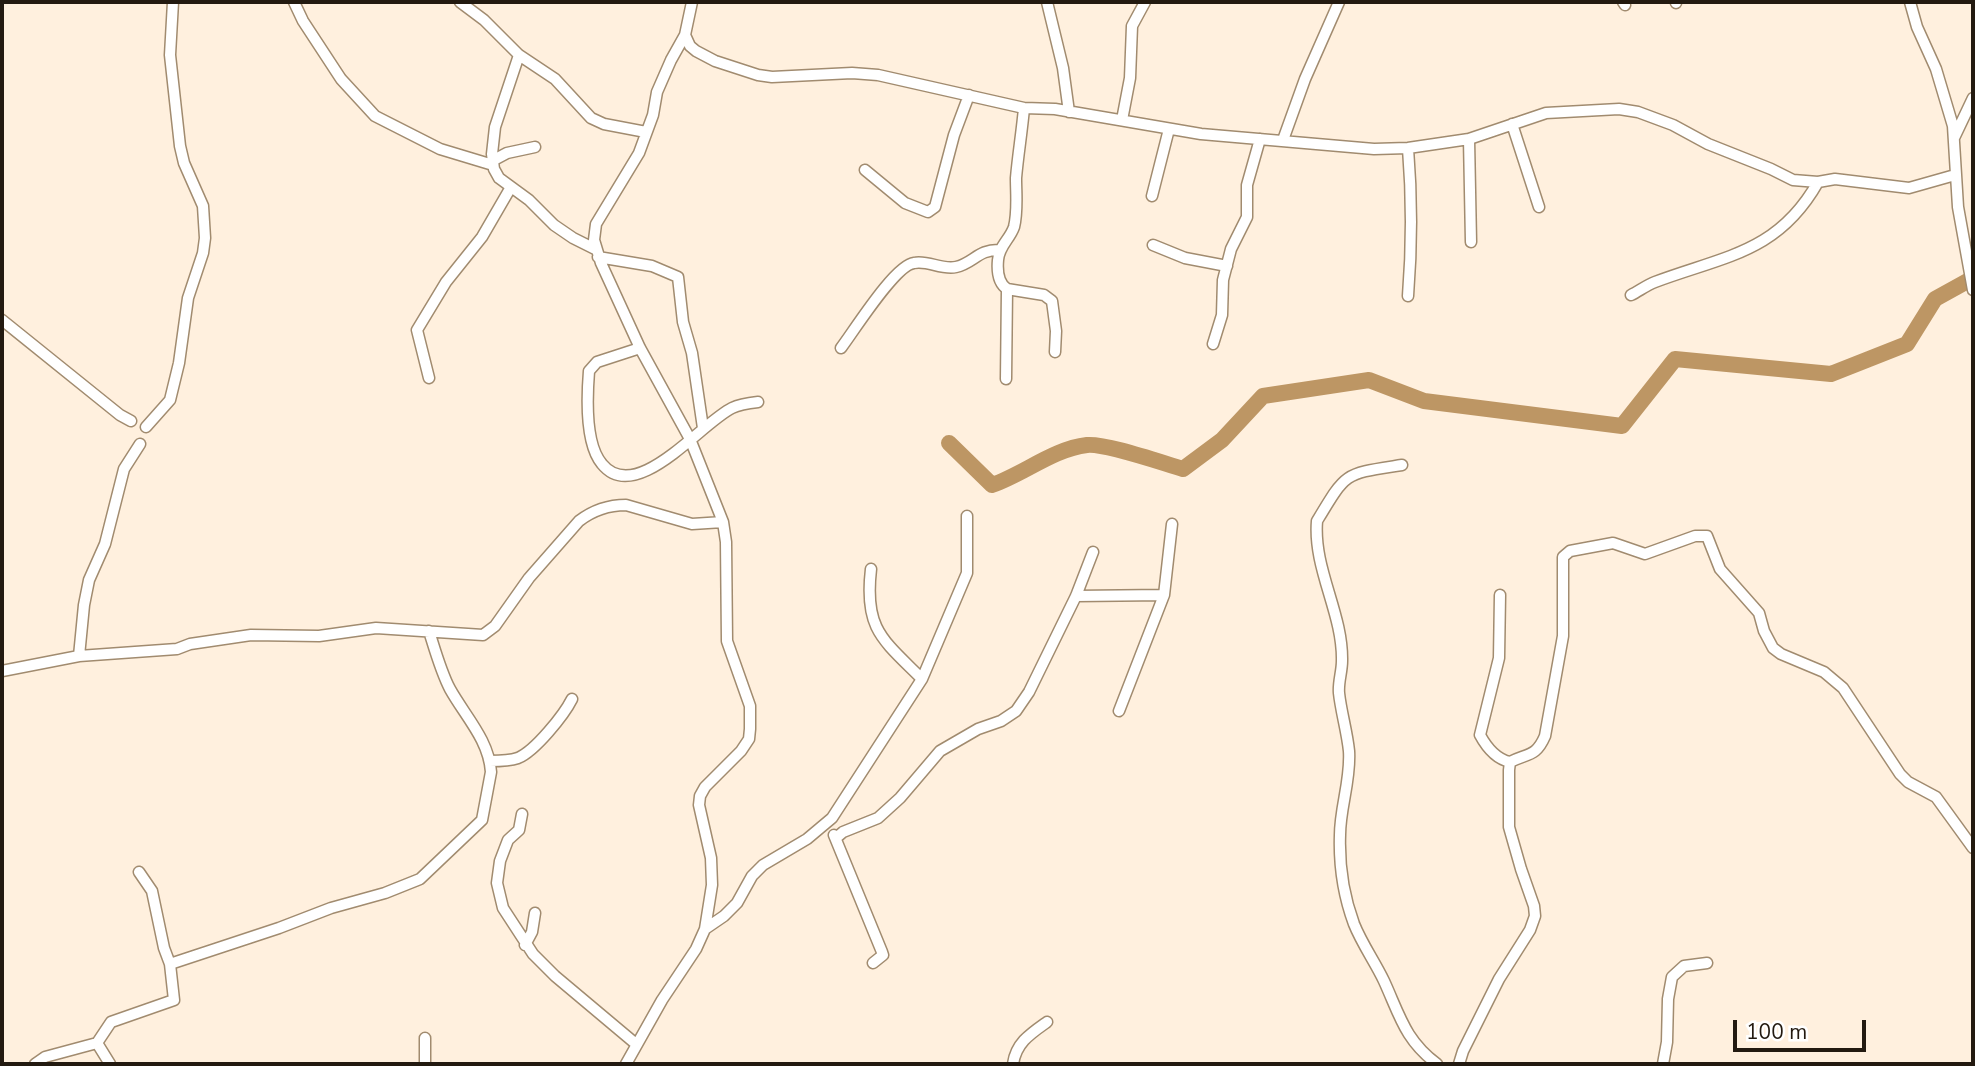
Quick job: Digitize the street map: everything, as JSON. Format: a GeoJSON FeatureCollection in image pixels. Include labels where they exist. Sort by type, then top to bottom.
{"type":"FeatureCollection","features":[{"type":"Feature","properties":{"kind":"street"},"geometry":{"type":"LineString","coordinates":[[146,427],[170,400],[179,363],[188,298],[203,253],[205,238],[200,196],[184,163],[180,146],[170,55],[173,2]]}},
{"type":"Feature","properties":{"kind":"street"},"geometry":{"type":"LineString","coordinates":[[295,2],[303,21],[341,79],[375,116],[440,149],[493,163],[517,150],[535,147]]}},
{"type":"Feature","properties":{"kind":"street"},"geometry":{"type":"LineString","coordinates":[[460,2],[484,20],[519,55],[555,79],[591,117],[604,124],[646,132]]}},
{"type":"Feature","properties":{"kind":"street"},"geometry":{"type":"LineString","coordinates":[[626,1064],[696,949],[705,929],[712,885],[711,858],[699,805],[700,796],[749,739],[751,716],[727,641],[726,542],[723,522],[690,439],[640,348],[596,253],[593,234],[609,200],[629,172],[653,115],[657,92],[685,35],[692,2]]}},
{"type":"Feature","properties":{"kind":"street"},"geometry":{"type":"LineString","coordinates":[[1047,2],[1063,68],[1069,112]]}},
{"type":"Feature","properties":{"kind":"street"},"geometry":{"type":"LineString","coordinates":[[1122,120],[1130,78],[1132,26],[1145,2]]}},
{"type":"Feature","properties":{"kind":"street"},"geometry":{"type":"LineString","coordinates":[[1283,140],[1305,79],[1339,2]]}},
{"type":"Feature","properties":{"kind":"street"},"geometry":{"type":"LineString","coordinates":[[1910,2],[1917,27],[1936,69],[1950,110],[1955,176],[1967,266],[1973,290]]}},
{"type":"Feature","properties":{"kind":"street"},"geometry":{"type":"LineString","coordinates":[[685,35],[696,51],[758,75],[772,77],[852,73],[930,85],[1024,108],[1040,107],[1230,137],[1374,149],[1408,148],[1469,139],[1546,113],[1619,109],[1638,112],[1673,125],[1708,144],[1793,180],[1835,179],[1909,188],[1955,176]]}},
{"type":"Feature","properties":{"kind":"street"},"geometry":{"type":"LineString","coordinates":[[519,55],[495,127],[493,163],[499,178],[530,200],[563,232],[596,253],[652,266],[678,277],[681,310],[692,354],[703,428]]}},
{"type":"Feature","properties":{"kind":"street"},"geometry":{"type":"LineString","coordinates":[[865,170],[905,203],[929,212],[935,207],[954,135],[969,95]]}},
{"type":"Feature","properties":{"kind":"street"},"geometry":{"type":"LineString","coordinates":[[1953,140],[1973,98]]}},
{"type":"Feature","properties":{"kind":"street"},"geometry":{"type":"LineString","coordinates":[[1024,108],[1015,217],[1010,236],[998,257],[999,280],[1007,289],[1044,295],[1052,301],[1056,331],[1055,352]]}},
{"type":"Feature","properties":{"kind":"street"},"geometry":{"type":"LineString","coordinates":[[1512,124],[1539,207]]}},
{"type":"Feature","properties":{"kind":"street"},"geometry":{"type":"LineString","coordinates":[[1152,196],[1169,129]]}},
{"type":"Feature","properties":{"kind":"street"},"geometry":{"type":"LineString","coordinates":[[1213,344],[1222,315],[1223,280],[1234,242],[1247,217],[1247,185],[1260,139]]}},
{"type":"Feature","properties":{"kind":"street"},"geometry":{"type":"LineString","coordinates":[[1469,139],[1471,242]]}},
{"type":"Feature","properties":{"kind":"street"},"geometry":{"type":"LineString","coordinates":[[1408,148],[1412,255],[1408,296]]}},
{"type":"Feature","properties":{"kind":"street"},"geometry":{"type":"LineString","coordinates":[[1631,295],[1657,281],[1748,250],[1776,232],[1800,209],[1818,181]]}},
{"type":"Feature","properties":{"kind":"street"},"geometry":{"type":"LineString","coordinates":[[429,378],[417,330],[446,282],[481,237],[510,187]]}},
{"type":"Feature","properties":{"kind":"street"},"geometry":{"type":"LineString","coordinates":[[1153,245],[1185,258],[1227,266]]}},
{"type":"Feature","properties":{"kind":"street"},"geometry":{"type":"LineString","coordinates":[[841,348],[904,266],[920,262],[950,268],[964,265],[980,253],[1000,250]]}},
{"type":"Feature","properties":{"kind":"street"},"geometry":{"type":"LineString","coordinates":[[1006,379],[1007,289]]}},
{"type":"Feature","properties":{"kind":"street"},"geometry":{"type":"LineString","coordinates":[[2,320],[131,421]]}},
{"type":"Feature","properties":{"kind":"street"},"geometry":{"type":"LineString","coordinates":[[640,348],[597,362],[589,371],[591,443],[596,457],[614,474],[629,476],[657,465],[731,408],[758,402]]}},
{"type":"Feature","properties":{"kind":"street"},"geometry":{"type":"LineString","coordinates":[[79,656],[89,580],[105,544],[124,469],[140,444]]}},
{"type":"Feature","properties":{"kind":"street"},"geometry":{"type":"LineString","coordinates":[[1402,465],[1357,472],[1344,479],[1317,521],[1318,549],[1337,619],[1342,662],[1339,693],[1349,750],[1339,834],[1345,894],[1354,925],[1383,978],[1407,1033],[1437,1064]]}},
{"type":"Feature","properties":{"kind":"street"},"geometry":{"type":"LineString","coordinates":[[2,671],[79,656],[177,649],[190,644],[251,635],[319,636],[376,628],[477,636],[487,633],[579,521],[601,510],[615,505],[626,505],[692,524],[723,522]]}},
{"type":"Feature","properties":{"kind":"street"},"geometry":{"type":"LineString","coordinates":[[705,929],[731,909],[752,876],[762,866],[827,824],[922,679],[967,573],[967,516]]}},
{"type":"Feature","properties":{"kind":"street"},"geometry":{"type":"LineString","coordinates":[[1119,711],[1164,595],[1172,524]]}},
{"type":"Feature","properties":{"kind":"street"},"geometry":{"type":"LineString","coordinates":[[1500,595],[1499,658],[1480,735],[1495,756],[1510,762],[1534,754],[1541,747],[1545,736],[1563,636],[1565,554],[1613,543],[1644,554],[1703,534],[1707,536],[1720,569],[1759,613],[1773,648],[1833,678],[1843,688],[1900,774],[1908,782],[1936,797],[1973,848]]}},
{"type":"Feature","properties":{"kind":"street"},"geometry":{"type":"LineString","coordinates":[[836,838],[843,832],[878,818],[900,798],[940,751],[978,729],[1001,721],[1025,701],[1076,596],[1093,552]]}},
{"type":"Feature","properties":{"kind":"street"},"geometry":{"type":"LineString","coordinates":[[871,569],[869,604],[873,624],[896,653],[922,679]]}},
{"type":"Feature","properties":{"kind":"street"},"geometry":{"type":"LineString","coordinates":[[1076,596],[1164,595]]}},
{"type":"Feature","properties":{"kind":"street"},"geometry":{"type":"LineString","coordinates":[[170,964],[420,879],[482,820],[491,772],[490,761],[478,732],[448,685],[429,631]]}},
{"type":"Feature","properties":{"kind":"street"},"geometry":{"type":"LineString","coordinates":[[490,761],[523,755],[562,715],[572,699]]}},
{"type":"Feature","properties":{"kind":"street"},"geometry":{"type":"LineString","coordinates":[[1459,1064],[1499,979],[1530,930],[1535,916],[1509,827],[1510,762]]}},
{"type":"Feature","properties":{"kind":"street"},"geometry":{"type":"LineString","coordinates":[[522,814],[519,830],[506,845],[500,861],[497,883],[503,908],[525,944],[555,976],[636,1044]]}},
{"type":"Feature","properties":{"kind":"street"},"geometry":{"type":"LineString","coordinates":[[827,824],[836,838],[883,955],[873,963]]}},
{"type":"Feature","properties":{"kind":"street"},"geometry":{"type":"LineString","coordinates":[[35,1064],[45,1057],[97,1043],[111,1022],[174,1000],[170,964],[152,891],[139,872]]}},
{"type":"Feature","properties":{"kind":"street"},"geometry":{"type":"LineString","coordinates":[[525,944],[533,929],[535,914]]}},
{"type":"Feature","properties":{"kind":"street"},"geometry":{"type":"LineString","coordinates":[[1663,1064],[1671,977],[1684,966],[1707,962]]}},
{"type":"Feature","properties":{"kind":"street"},"geometry":{"type":"LineString","coordinates":[[1013,1064],[1017,1048],[1028,1035],[1047,1022]]}},
{"type":"Feature","properties":{"kind":"street"},"geometry":{"type":"LineString","coordinates":[[425,1038],[425,1064]]}},
{"type":"Feature","properties":{"kind":"street"},"geometry":{"type":"LineString","coordinates":[[97,1043],[110,1064]]}},
{"type":"Feature","properties":{"kind":"waterway"},"geometry":{"type":"LineString","coordinates":[[949,443],[992,485],[1062,451],[1087,445],[1120,450],[1183,469],[1222,440],[1263,396],[1369,380],[1424,401],[1622,426],[1675,359],[1831,374],[1907,344],[1935,299],[1973,278]]}}]}
